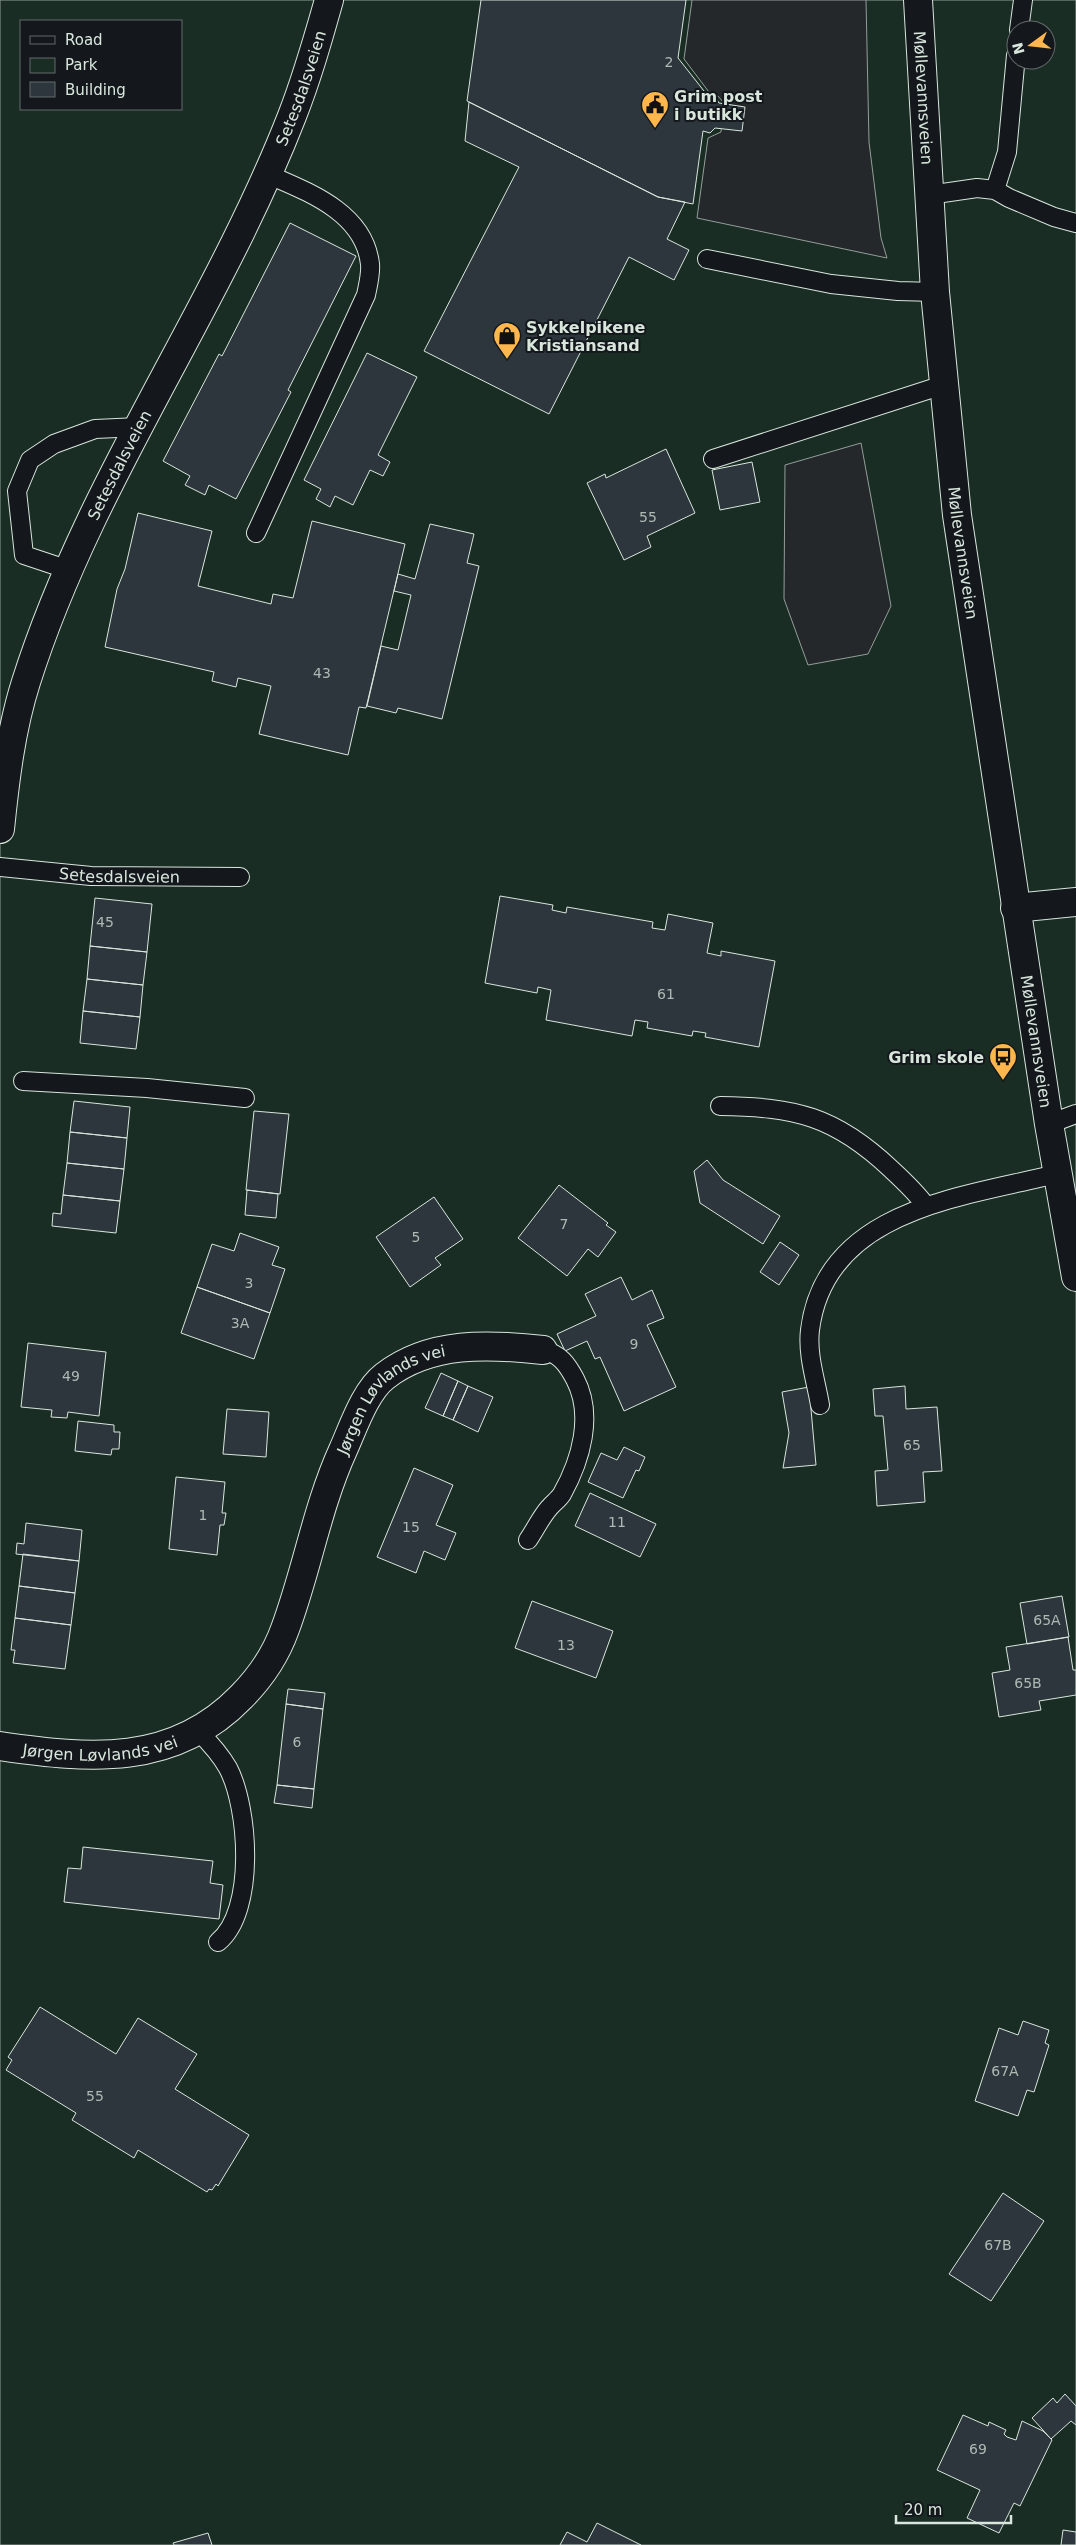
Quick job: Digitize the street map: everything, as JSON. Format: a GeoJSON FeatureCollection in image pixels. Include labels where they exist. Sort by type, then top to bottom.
{"type":"FeatureCollection","features":[{"type":"Feature","properties":{"kind":"main road","name":"Setesdalsveien"},"geometry":{"type":"LineString","coordinates":[[0,829],[4,768],[25,685],[43,633],[69,570],[139,428],[224,264],[267,174],[298,98],[329,0]]}},
{"type":"Feature","properties":{"kind":"main road","name":"Møllevannsveien"},"geometry":{"type":"LineString","coordinates":[[918,0],[935,292],[956,515],[1048,1124],[1076,1277]]}},
{"type":"Feature","properties":{"kind":"main road"},"geometry":{"type":"LineString","coordinates":[[1015,908],[1076,904]]}},
{"type":"Feature","properties":{"kind":"main road","name":"Jørgen Løvlands vei"},"geometry":{"type":"LineString","coordinates":[[0,1746],[46,1753],[124,1753],[162,1747],[199,1732],[226,1712],[249,1690],[269,1664],[294,1604],[332,1474],[366,1400],[384,1376],[419,1357],[459,1347],[496,1345],[543,1350]]}},
{"type":"Feature","properties":{"kind":"lane"},"geometry":{"type":"LineString","coordinates":[[1020,20],[1023,0]]}},
{"type":"Feature","properties":{"kind":"lane"},"geometry":{"type":"LineString","coordinates":[[995,190],[1007,152],[1015,70]]}},
{"type":"Feature","properties":{"kind":"lane"},"geometry":{"type":"LineString","coordinates":[[256,533],[346,342],[366,295],[370,270],[366,246],[349,221],[338,210],[299,188],[267,174]]}},
{"type":"Feature","properties":{"kind":"lane"},"geometry":{"type":"LineString","coordinates":[[929,194],[977,188],[995,190],[1054,217],[1076,223]]}},
{"type":"Feature","properties":{"kind":"lane"},"geometry":{"type":"LineString","coordinates":[[707,259],[831,284],[898,291],[935,292]]}},
{"type":"Feature","properties":{"kind":"lane"},"geometry":{"type":"LineString","coordinates":[[713,459],[943,385]]}},
{"type":"Feature","properties":{"kind":"lane"},"geometry":{"type":"LineString","coordinates":[[69,570],[24,554],[17,491],[30,460],[54,444],[95,429],[139,428]]}},
{"type":"Feature","properties":{"kind":"lane","name":"Setesdalsveien"},"geometry":{"type":"LineString","coordinates":[[0,867],[91,876],[240,877]]}},
{"type":"Feature","properties":{"kind":"lane"},"geometry":{"type":"LineString","coordinates":[[23,1081],[147,1088],[245,1098]]}},
{"type":"Feature","properties":{"kind":"lane"},"geometry":{"type":"LineString","coordinates":[[720,1106],[760,1107],[801,1114],[836,1126],[868,1147],[917,1194],[926,1206]]}},
{"type":"Feature","properties":{"kind":"lane"},"geometry":{"type":"LineString","coordinates":[[1048,1124],[1076,1114]]}},
{"type":"Feature","properties":{"kind":"lane"},"geometry":{"type":"LineString","coordinates":[[820,1405],[810,1351],[810,1330],[824,1286],[840,1260],[857,1242],[892,1222],[926,1206],[955,1196],[1056,1174]]}},
{"type":"Feature","properties":{"kind":"lane","name":"Jørgen Løvlands vei"},"geometry":{"type":"LineString","coordinates":[[528,1540],[548,1509],[561,1496],[573,1473],[583,1442],[584,1414],[580,1389],[568,1365],[554,1353],[543,1350]]}},
{"type":"Feature","properties":{"kind":"lane","name":"Jørgen Løvlands vei"},"geometry":{"type":"LineString","coordinates":[[199,1732],[214,1747],[228,1769],[239,1799],[245,1835],[242,1886],[238,1914],[226,1936],[218,1942]]}},
{"type":"Feature","properties":{"kind":"green space"},"geometry":{"type":"Polygon","coordinates":[[[0,0],[1076,0],[1076,2545],[0,2545],[0,0]]]}},
{"type":"Feature","properties":{"kind":"shaded area"},"geometry":{"type":"Polygon","coordinates":[[[692,0],[866,0],[869,142],[881,238],[887,258],[697,218],[708,138],[721,132],[723,102],[718,96],[712,96],[684,59],[692,0]]]}},
{"type":"Feature","properties":{"kind":"shaded area"},"geometry":{"type":"Polygon","coordinates":[[[861,443],[891,606],[868,654],[808,665],[784,599],[785,465],[861,443]]]}},
{"type":"Feature","properties":{"kind":"building"},"geometry":{"type":"Polygon","coordinates":[[[481,0],[686,0],[678,58],[708,96],[716,98],[719,103],[745,107],[742,131],[715,128],[710,133],[703,131],[693,204],[658,197],[467,101],[481,0]]]}},
{"type":"Feature","properties":{"kind":"building"},"geometry":{"type":"Polygon","coordinates":[[[469,102],[658,197],[685,202],[667,239],[689,250],[674,280],[629,257],[549,414],[424,351],[519,167],[465,141],[469,102]]]}},
{"type":"Feature","properties":{"kind":"building"},"geometry":{"type":"Polygon","coordinates":[[[290,223],[356,256],[288,390],[291,392],[236,499],[209,485],[205,495],[185,485],[190,476],[163,461],[219,354],[222,356],[290,223]]]}},
{"type":"Feature","properties":{"kind":"building"},"geometry":{"type":"Polygon","coordinates":[[[367,353],[417,377],[378,455],[390,462],[383,476],[370,470],[353,505],[335,496],[330,507],[316,499],[321,489],[304,480],[367,353]]]}},
{"type":"Feature","properties":{"kind":"building"},"geometry":{"type":"Polygon","coordinates":[[[666,449],[695,513],[647,536],[651,547],[624,560],[587,483],[605,474],[606,478],[666,449]]]}},
{"type":"Feature","properties":{"kind":"building"},"geometry":{"type":"Polygon","coordinates":[[[752,462],[760,502],[720,510],[712,470],[752,462]]]}},
{"type":"Feature","properties":{"kind":"building"},"geometry":{"type":"Polygon","coordinates":[[[138,513],[212,531],[198,586],[271,604],[273,594],[293,598],[312,521],[405,544],[366,708],[359,707],[348,755],[259,734],[271,686],[238,678],[236,687],[212,681],[214,672],[105,647],[117,589],[125,569],[138,513]]]}},
{"type":"Feature","properties":{"kind":"building"},"geometry":{"type":"Polygon","coordinates":[[[430,524],[474,534],[467,563],[479,566],[442,719],[398,708],[396,713],[367,706],[381,646],[398,650],[411,595],[394,591],[398,574],[415,579],[430,524]]]}},
{"type":"Feature","properties":{"kind":"building"},"geometry":{"type":"Polygon","coordinates":[[[500,896],[553,905],[552,910],[566,913],[567,907],[653,922],[652,928],[665,930],[668,914],[713,923],[707,953],[721,956],[721,951],[775,961],[759,1047],[705,1037],[706,1033],[693,1031],[692,1036],[647,1028],[648,1022],[635,1020],[632,1036],[546,1020],[551,990],[538,987],[537,993],[485,983],[500,896]]]}},
{"type":"Feature","properties":{"kind":"building"},"geometry":{"type":"Polygon","coordinates":[[[95,898],[152,904],[147,952],[90,946],[95,898]]]}},
{"type":"Feature","properties":{"kind":"building"},"geometry":{"type":"Polygon","coordinates":[[[90,946],[147,952],[143,985],[87,979],[90,946]]]}},
{"type":"Feature","properties":{"kind":"building"},"geometry":{"type":"Polygon","coordinates":[[[87,979],[143,985],[140,1017],[83,1011],[87,979]]]}},
{"type":"Feature","properties":{"kind":"building"},"geometry":{"type":"Polygon","coordinates":[[[83,1011],[140,1017],[136,1049],[80,1043],[83,1011]]]}},
{"type":"Feature","properties":{"kind":"building"},"geometry":{"type":"Polygon","coordinates":[[[74,1101],[130,1107],[127,1138],[70,1132],[74,1101]]]}},
{"type":"Feature","properties":{"kind":"building"},"geometry":{"type":"Polygon","coordinates":[[[254,1111],[289,1114],[280,1194],[246,1190],[254,1111]]]}},
{"type":"Feature","properties":{"kind":"building"},"geometry":{"type":"Polygon","coordinates":[[[70,1132],[127,1138],[124,1169],[67,1163],[70,1132]]]}},
{"type":"Feature","properties":{"kind":"building"},"geometry":{"type":"Polygon","coordinates":[[[707,1160],[723,1180],[780,1216],[763,1244],[700,1203],[694,1171],[707,1160]]]}},
{"type":"Feature","properties":{"kind":"building"},"geometry":{"type":"Polygon","coordinates":[[[67,1163],[124,1169],[120,1201],[63,1195],[67,1163]]]}},
{"type":"Feature","properties":{"kind":"building"},"geometry":{"type":"Polygon","coordinates":[[[559,1185],[608,1223],[606,1225],[616,1232],[598,1257],[588,1249],[567,1276],[518,1238],[559,1185]]]}},
{"type":"Feature","properties":{"kind":"building"},"geometry":{"type":"Polygon","coordinates":[[[247,1190],[278,1194],[276,1218],[245,1215],[247,1190]]]}},
{"type":"Feature","properties":{"kind":"building"},"geometry":{"type":"Polygon","coordinates":[[[63,1195],[120,1201],[116,1233],[52,1226],[53,1213],[61,1214],[63,1195]]]}},
{"type":"Feature","properties":{"kind":"building"},"geometry":{"type":"Polygon","coordinates":[[[434,1197],[463,1239],[435,1258],[441,1265],[410,1287],[376,1237],[434,1197]]]}},
{"type":"Feature","properties":{"kind":"building"},"geometry":{"type":"Polygon","coordinates":[[[240,1233],[279,1247],[272,1265],[285,1269],[270,1313],[197,1287],[212,1244],[234,1251],[240,1233]]]}},
{"type":"Feature","properties":{"kind":"building"},"geometry":{"type":"Polygon","coordinates":[[[780,1242],[799,1255],[779,1285],[760,1272],[780,1242]]]}},
{"type":"Feature","properties":{"kind":"building"},"geometry":{"type":"Polygon","coordinates":[[[621,1277],[632,1300],[652,1290],[664,1318],[647,1325],[676,1387],[624,1411],[600,1357],[595,1359],[587,1341],[565,1351],[557,1334],[596,1316],[585,1294],[621,1277]]]}},
{"type":"Feature","properties":{"kind":"building"},"geometry":{"type":"Polygon","coordinates":[[[197,1287],[270,1313],[254,1359],[181,1333],[197,1287]]]}},
{"type":"Feature","properties":{"kind":"building"},"geometry":{"type":"Polygon","coordinates":[[[28,1343],[106,1352],[99,1416],[68,1412],[67,1418],[51,1417],[52,1410],[21,1407],[28,1343]]]}},
{"type":"Feature","properties":{"kind":"building"},"geometry":{"type":"Polygon","coordinates":[[[441,1373],[458,1381],[443,1416],[425,1408],[441,1373]]]}},
{"type":"Feature","properties":{"kind":"building"},"geometry":{"type":"Polygon","coordinates":[[[458,1381],[468,1386],[453,1420],[443,1416],[458,1381]]]}},
{"type":"Feature","properties":{"kind":"building"},"geometry":{"type":"Polygon","coordinates":[[[468,1386],[493,1397],[478,1432],[453,1420],[468,1386]]]}},
{"type":"Feature","properties":{"kind":"building"},"geometry":{"type":"Polygon","coordinates":[[[905,1386],[906,1409],[937,1407],[942,1471],[923,1472],[925,1502],[877,1506],[875,1471],[888,1470],[883,1416],[875,1416],[873,1389],[905,1386]]]}},
{"type":"Feature","properties":{"kind":"building"},"geometry":{"type":"Polygon","coordinates":[[[809,1387],[816,1465],[783,1468],[789,1433],[782,1392],[809,1387]]]}},
{"type":"Feature","properties":{"kind":"building"},"geometry":{"type":"Polygon","coordinates":[[[227,1409],[269,1412],[266,1457],[223,1454],[227,1409]]]}},
{"type":"Feature","properties":{"kind":"building"},"geometry":{"type":"Polygon","coordinates":[[[78,1421],[114,1425],[114,1432],[120,1432],[119,1449],[112,1449],[111,1455],[75,1451],[78,1421]]]}},
{"type":"Feature","properties":{"kind":"building"},"geometry":{"type":"Polygon","coordinates":[[[624,1447],[645,1457],[639,1471],[636,1470],[623,1498],[588,1482],[601,1453],[617,1460],[624,1447]]]}},
{"type":"Feature","properties":{"kind":"building"},"geometry":{"type":"Polygon","coordinates":[[[414,1468],[453,1485],[436,1525],[456,1533],[445,1560],[424,1551],[416,1573],[377,1557],[414,1468]]]}},
{"type":"Feature","properties":{"kind":"building"},"geometry":{"type":"Polygon","coordinates":[[[176,1477],[225,1482],[222,1513],[226,1513],[224,1525],[220,1525],[217,1555],[169,1549],[176,1477]]]}},
{"type":"Feature","properties":{"kind":"building"},"geometry":{"type":"Polygon","coordinates":[[[590,1493],[656,1524],[640,1557],[575,1526],[590,1493]]]}},
{"type":"Feature","properties":{"kind":"building"},"geometry":{"type":"Polygon","coordinates":[[[26,1523],[82,1530],[79,1561],[16,1554],[17,1543],[24,1544],[26,1523]]]}},
{"type":"Feature","properties":{"kind":"building"},"geometry":{"type":"Polygon","coordinates":[[[23,1554],[79,1561],[75,1593],[19,1586],[23,1554]]]}},
{"type":"Feature","properties":{"kind":"building"},"geometry":{"type":"Polygon","coordinates":[[[19,1586],[75,1593],[71,1625],[15,1618],[19,1586]]]}},
{"type":"Feature","properties":{"kind":"building"},"geometry":{"type":"Polygon","coordinates":[[[1062,1596],[1069,1637],[1027,1644],[1020,1603],[1062,1596]]]}},
{"type":"Feature","properties":{"kind":"building"},"geometry":{"type":"Polygon","coordinates":[[[532,1601],[613,1631],[596,1678],[515,1648],[532,1601]]]}},
{"type":"Feature","properties":{"kind":"building"},"geometry":{"type":"Polygon","coordinates":[[[15,1618],[71,1625],[65,1669],[13,1663],[15,1650],[11,1650],[15,1618]]]}},
{"type":"Feature","properties":{"kind":"building"},"geometry":{"type":"Polygon","coordinates":[[[1068,1637],[1073,1670],[1076,1670],[1076,1695],[1039,1701],[1041,1710],[999,1717],[992,1673],[1010,1670],[1006,1647],[1068,1637]]]}},
{"type":"Feature","properties":{"kind":"building"},"geometry":{"type":"Polygon","coordinates":[[[288,1689],[325,1693],[323,1709],[286,1704],[288,1689]]]}},
{"type":"Feature","properties":{"kind":"building"},"geometry":{"type":"Polygon","coordinates":[[[286,1704],[323,1709],[314,1789],[277,1785],[286,1704]]]}},
{"type":"Feature","properties":{"kind":"building"},"geometry":{"type":"Polygon","coordinates":[[[277,1785],[314,1789],[312,1808],[274,1803],[277,1785]]]}},
{"type":"Feature","properties":{"kind":"building"},"geometry":{"type":"Polygon","coordinates":[[[83,1847],[213,1861],[210,1883],[223,1885],[219,1919],[64,1902],[68,1868],[81,1869],[83,1847]]]}},
{"type":"Feature","properties":{"kind":"building"},"geometry":{"type":"Polygon","coordinates":[[[40,2007],[116,2054],[138,2018],[197,2054],[175,2089],[249,2135],[218,2186],[216,2184],[212,2190],[209,2189],[207,2192],[138,2150],[134,2158],[72,2120],[76,2113],[6,2070],[12,2060],[8,2057],[40,2007]]]}},
{"type":"Feature","properties":{"kind":"building"},"geometry":{"type":"Polygon","coordinates":[[[1023,2021],[1049,2030],[1045,2043],[1049,2045],[1034,2092],[1027,2090],[1018,2116],[975,2101],[999,2028],[1018,2035],[1023,2021]]]}},
{"type":"Feature","properties":{"kind":"building"},"geometry":{"type":"Polygon","coordinates":[[[1003,2193],[1044,2221],[991,2301],[949,2274],[1003,2193]]]}},
{"type":"Feature","properties":{"kind":"building"},"geometry":{"type":"Polygon","coordinates":[[[1065,2394],[1076,2406],[1076,2425],[1071,2421],[1051,2439],[1032,2418],[1053,2398],[1057,2403],[1065,2394]]]}},
{"type":"Feature","properties":{"kind":"building"},"geometry":{"type":"Polygon","coordinates":[[[963,2415],[988,2426],[989,2422],[1006,2430],[1004,2434],[1007,2437],[1016,2440],[1022,2421],[1043,2431],[1052,2440],[1020,2506],[1014,2503],[999,2533],[967,2518],[980,2490],[937,2470],[963,2415]]]}},
{"type":"Feature","properties":{"kind":"building"},"geometry":{"type":"Polygon","coordinates":[[[597,2523],[641,2545],[560,2545],[567,2532],[587,2542],[597,2523]]]}},
{"type":"Feature","properties":{"kind":"building"},"geometry":{"type":"Polygon","coordinates":[[[1063,2530],[1076,2532],[1076,2545],[1061,2545],[1063,2530]]]}},
{"type":"Feature","properties":{"kind":"building"},"geometry":{"type":"Polygon","coordinates":[[[208,2533],[212,2545],[174,2545],[173,2543],[208,2533]]]}},
{"type":"Feature","properties":{"kind":"place","name":"Grim post i butikk"},"geometry":{"type":"Point","coordinates":[655,129]}},
{"type":"Feature","properties":{"kind":"place","name":"Sykkelpikene Kristiansand"},"geometry":{"type":"Point","coordinates":[507,360]}},
{"type":"Feature","properties":{"kind":"place","name":"Grim skole"},"geometry":{"type":"Point","coordinates":[1003,1081]}}]}
